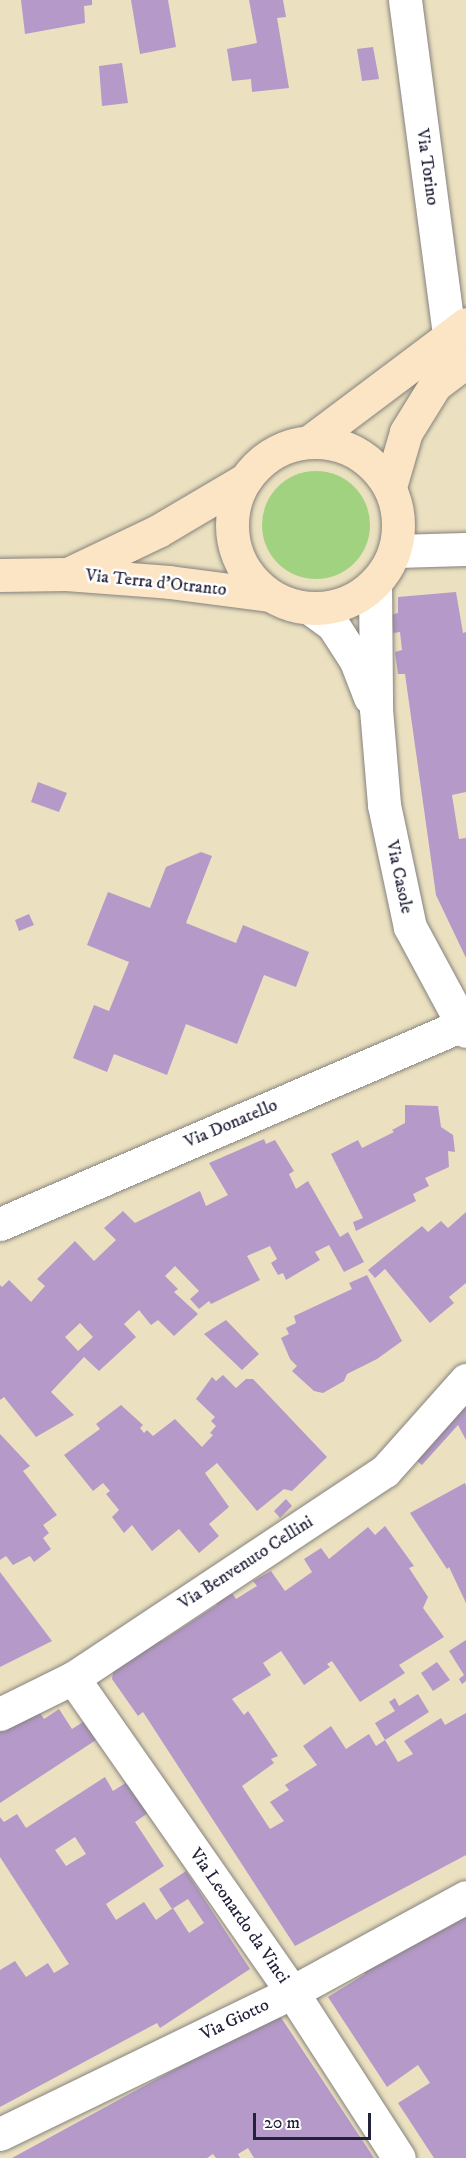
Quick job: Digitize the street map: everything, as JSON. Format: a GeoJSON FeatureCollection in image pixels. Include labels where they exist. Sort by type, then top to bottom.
{"type":"FeatureCollection","features":[{"type":"Feature","properties":{"kind":"street","name":"Via Torino"},"geometry":{"type":"LineString","coordinates":[[405,0],[458,329]]}},
{"type":"Feature","properties":{"kind":"street"},"geometry":{"type":"LineString","coordinates":[[309,442],[347,448],[379,471],[390,487],[399,530],[395,551],[375,583],[346,603],[310,609],[269,595],[241,563],[234,542],[232,520],[246,479],[273,453],[309,442],[458,329]]}},
{"type":"Feature","properties":{"kind":"street"},"geometry":{"type":"LineString","coordinates":[[390,487],[406,432],[435,385],[466,362]]}},
{"type":"Feature","properties":{"kind":"street","name":"Via Terra d'Otranto"},"geometry":{"type":"LineString","coordinates":[[66,574],[158,531],[246,479]]}},
{"type":"Feature","properties":{"kind":"street"},"geometry":{"type":"LineString","coordinates":[[395,551],[466,549]]}},
{"type":"Feature","properties":{"kind":"street"},"geometry":{"type":"LineString","coordinates":[[0,575],[66,574]]}},
{"type":"Feature","properties":{"kind":"street","name":"Via Terra d'Otranto"},"geometry":{"type":"LineString","coordinates":[[66,574],[169,582],[269,595]]}},
{"type":"Feature","properties":{"kind":"street","name":"Via Casole"},"geometry":{"type":"LineString","coordinates":[[375,583],[376,709],[384,805],[410,927],[464,1028]]}},
{"type":"Feature","properties":{"kind":"street","name":"Via Casole"},"geometry":{"type":"LineString","coordinates":[[310,609],[333,625],[356,661],[376,709]]}},
{"type":"Feature","properties":{"kind":"street","name":"Via Donatello"},"geometry":{"type":"LineString","coordinates":[[0,1224],[464,1028]]}},
{"type":"Feature","properties":{"kind":"street","name":"Via Benvenuto Cellini"},"geometry":{"type":"LineString","coordinates":[[0,1714],[73,1678],[386,1471],[466,1380]]}},
{"type":"Feature","properties":{"kind":"street","name":"Via Leonardo da Vinci"},"geometry":{"type":"LineString","coordinates":[[73,1678],[292,1992],[399,2158]]}},
{"type":"Feature","properties":{"kind":"street","name":"Via Giotto"},"geometry":{"type":"LineString","coordinates":[[0,2134],[292,1992],[466,1897]]}},
{"type":"Feature","properties":{"kind":"green space"},"geometry":{"type":"Polygon","coordinates":[[[316,471],[337,475],[354,487],[366,504],[370,525],[366,546],[354,563],[337,575],[316,579],[295,575],[278,563],[266,546],[262,525],[266,504],[278,487],[295,475],[316,471]]]}},
{"type":"Feature","properties":{"kind":"building"},"geometry":{"type":"Polygon","coordinates":[[[21,0],[92,0],[92,5],[84,6],[85,23],[25,34],[21,0]]]}},
{"type":"Feature","properties":{"kind":"building"},"geometry":{"type":"Polygon","coordinates":[[[131,0],[168,0],[176,47],[140,54],[131,0]]]}},
{"type":"Feature","properties":{"kind":"building"},"geometry":{"type":"Polygon","coordinates":[[[249,0],[283,0],[286,17],[277,18],[289,88],[252,92],[251,79],[232,81],[227,49],[257,43],[249,0]]]}},
{"type":"Feature","properties":{"kind":"building"},"geometry":{"type":"Polygon","coordinates":[[[373,47],[379,79],[362,81],[357,49],[373,47]]]}},
{"type":"Feature","properties":{"kind":"building"},"geometry":{"type":"Polygon","coordinates":[[[122,63],[128,103],[102,106],[99,66],[122,63]]]}},
{"type":"Feature","properties":{"kind":"building"},"geometry":{"type":"Polygon","coordinates":[[[456,592],[463,633],[466,632],[466,792],[452,795],[459,839],[466,838],[466,958],[436,895],[405,674],[398,674],[395,652],[402,650],[400,632],[393,633],[391,615],[398,613],[398,597],[456,592]]]}},
{"type":"Feature","properties":{"kind":"building"},"geometry":{"type":"Polygon","coordinates":[[[38,782],[67,793],[59,812],[31,802],[38,782]]]}},
{"type":"Feature","properties":{"kind":"building"},"geometry":{"type":"Polygon","coordinates":[[[201,852],[212,856],[186,923],[236,943],[243,925],[309,952],[296,987],[264,975],[237,1044],[186,1024],[167,1075],[114,1054],[107,1072],[73,1058],[94,1005],[109,1011],[129,962],[87,945],[108,892],[150,908],[166,867],[201,852]]]}},
{"type":"Feature","properties":{"kind":"building"},"geometry":{"type":"Polygon","coordinates":[[[29,914],[34,925],[19,931],[15,920],[29,914]]]}},
{"type":"Feature","properties":{"kind":"building"},"geometry":{"type":"Polygon","coordinates":[[[405,1105],[438,1106],[441,1127],[453,1135],[455,1152],[448,1151],[449,1167],[425,1178],[429,1186],[413,1194],[416,1201],[356,1231],[353,1222],[363,1218],[331,1154],[358,1140],[362,1148],[394,1132],[392,1130],[405,1123],[405,1105]]]}},
{"type":"Feature","properties":{"kind":"building"},"geometry":{"type":"Polygon","coordinates":[[[264,1139],[266,1144],[275,1140],[294,1171],[289,1174],[296,1189],[308,1181],[340,1237],[348,1232],[364,1262],[344,1272],[329,1245],[315,1252],[320,1260],[286,1280],[283,1273],[278,1275],[271,1263],[277,1259],[270,1246],[247,1256],[260,1280],[211,1304],[209,1301],[199,1309],[190,1299],[199,1291],[175,1266],[165,1276],[178,1289],[174,1292],[198,1314],[174,1336],[158,1320],[151,1325],[139,1310],[124,1324],[136,1337],[99,1371],[84,1357],[51,1392],[74,1415],[36,1437],[4,1397],[0,1400],[0,1285],[2,1287],[9,1280],[31,1302],[45,1286],[37,1279],[75,1241],[94,1261],[116,1240],[104,1228],[123,1211],[135,1223],[200,1191],[206,1206],[228,1195],[209,1163],[264,1139]],[[80,1323],[65,1337],[78,1351],[93,1337],[80,1323]]]}},
{"type":"Feature","properties":{"kind":"building"},"geometry":{"type":"Polygon","coordinates":[[[466,1212],[466,1283],[449,1297],[454,1303],[430,1323],[385,1269],[375,1278],[368,1270],[422,1226],[428,1232],[441,1221],[448,1228],[466,1212]]]}},
{"type":"Feature","properties":{"kind":"building"},"geometry":{"type":"Polygon","coordinates":[[[367,1275],[402,1341],[377,1359],[347,1374],[344,1381],[323,1393],[314,1391],[292,1371],[297,1366],[290,1359],[281,1338],[289,1334],[286,1328],[296,1323],[294,1316],[352,1289],[349,1283],[367,1275]]]}},
{"type":"Feature","properties":{"kind":"building"},"geometry":{"type":"Polygon","coordinates":[[[226,1320],[259,1354],[242,1370],[204,1334],[226,1320]]]}},
{"type":"Feature","properties":{"kind":"building"},"geometry":{"type":"Polygon","coordinates":[[[223,1375],[236,1388],[246,1379],[253,1379],[327,1457],[292,1491],[284,1489],[257,1511],[217,1463],[205,1473],[229,1507],[209,1524],[219,1536],[199,1553],[179,1529],[152,1551],[132,1525],[124,1533],[112,1517],[119,1510],[106,1494],[110,1491],[103,1483],[93,1491],[64,1455],[100,1429],[96,1424],[121,1405],[143,1425],[140,1428],[144,1433],[147,1430],[153,1436],[175,1419],[202,1447],[213,1435],[210,1433],[216,1426],[211,1421],[215,1417],[196,1399],[212,1377],[216,1381],[223,1375]]]}},
{"type":"Feature","properties":{"kind":"building"},"geometry":{"type":"Polygon","coordinates":[[[466,1402],[466,1440],[458,1425],[422,1465],[415,1459],[466,1402]]]}},
{"type":"Feature","properties":{"kind":"building"},"geometry":{"type":"Polygon","coordinates":[[[0,1434],[30,1466],[23,1471],[57,1515],[43,1525],[49,1533],[43,1538],[51,1549],[34,1562],[30,1556],[13,1565],[6,1556],[0,1560],[0,1434]]]}},
{"type":"Feature","properties":{"kind":"building"},"geometry":{"type":"Polygon","coordinates":[[[465,1483],[466,1603],[449,1567],[447,1569],[410,1513],[465,1483]]]}},
{"type":"Feature","properties":{"kind":"building"},"geometry":{"type":"Polygon","coordinates":[[[286,1499],[292,1506],[280,1518],[274,1511],[286,1499]]]}},
{"type":"Feature","properties":{"kind":"building"},"geometry":{"type":"Polygon","coordinates":[[[385,1526],[414,1566],[409,1568],[428,1597],[423,1608],[444,1637],[399,1665],[405,1673],[360,1702],[332,1661],[327,1664],[330,1667],[304,1685],[281,1651],[263,1663],[271,1675],[232,1699],[244,1715],[248,1711],[278,1756],[271,1759],[274,1763],[242,1786],[270,1829],[284,1821],[270,1802],[289,1790],[285,1785],[317,1765],[303,1746],[331,1726],[346,1749],[369,1734],[376,1746],[385,1740],[398,1762],[413,1754],[404,1741],[441,1718],[445,1725],[466,1713],[466,1855],[295,1946],[143,1712],[138,1716],[112,1679],[116,1655],[159,1636],[162,1641],[217,1605],[216,1601],[232,1593],[236,1599],[257,1586],[253,1581],[271,1571],[285,1591],[312,1572],[304,1559],[321,1548],[329,1559],[368,1527],[375,1535],[385,1526]]]}},
{"type":"Feature","properties":{"kind":"building"},"geometry":{"type":"Polygon","coordinates":[[[0,1572],[52,1641],[0,1667],[0,1572]]]}},
{"type":"Feature","properties":{"kind":"building"},"geometry":{"type":"Polygon","coordinates":[[[466,1640],[466,1681],[462,1684],[459,1679],[464,1675],[449,1651],[466,1640]]]}},
{"type":"Feature","properties":{"kind":"building"},"geometry":{"type":"Polygon","coordinates":[[[437,1662],[450,1680],[433,1691],[421,1673],[437,1662]]]}},
{"type":"Feature","properties":{"kind":"building"},"geometry":{"type":"Polygon","coordinates":[[[418,1694],[429,1712],[385,1740],[375,1723],[395,1711],[389,1702],[395,1698],[399,1706],[418,1694]]]}},
{"type":"Feature","properties":{"kind":"building"},"geometry":{"type":"Polygon","coordinates":[[[36,1707],[44,1719],[59,1709],[72,1729],[83,1722],[96,1740],[0,1803],[0,1717],[36,1707]]]}},
{"type":"Feature","properties":{"kind":"building"},"geometry":{"type":"Polygon","coordinates":[[[105,1777],[113,1791],[127,1782],[148,1813],[135,1822],[164,1866],[106,1904],[116,1920],[144,1902],[156,1920],[172,1909],[159,1889],[186,1871],[250,1969],[160,2028],[157,2023],[0,2107],[0,1970],[15,1961],[26,1977],[48,1963],[54,1973],[69,1964],[0,1857],[0,1817],[4,1822],[17,1814],[26,1828],[105,1777]],[[75,1837],[55,1850],[66,1866],[86,1854],[75,1837]],[[188,1899],[173,1908],[189,1933],[204,1923],[188,1899]]]}},
{"type":"Feature","properties":{"kind":"building"},"geometry":{"type":"Polygon","coordinates":[[[466,1911],[466,2158],[434,2158],[398,2103],[430,2083],[418,2065],[387,2087],[328,1997],[365,1974],[360,1967],[466,1911]]]}},
{"type":"Feature","properties":{"kind":"building"},"geometry":{"type":"Polygon","coordinates":[[[278,2013],[374,2158],[254,2158],[248,2148],[238,2154],[240,2158],[216,2158],[213,2154],[207,2158],[12,2158],[278,2013]]]}}]}
